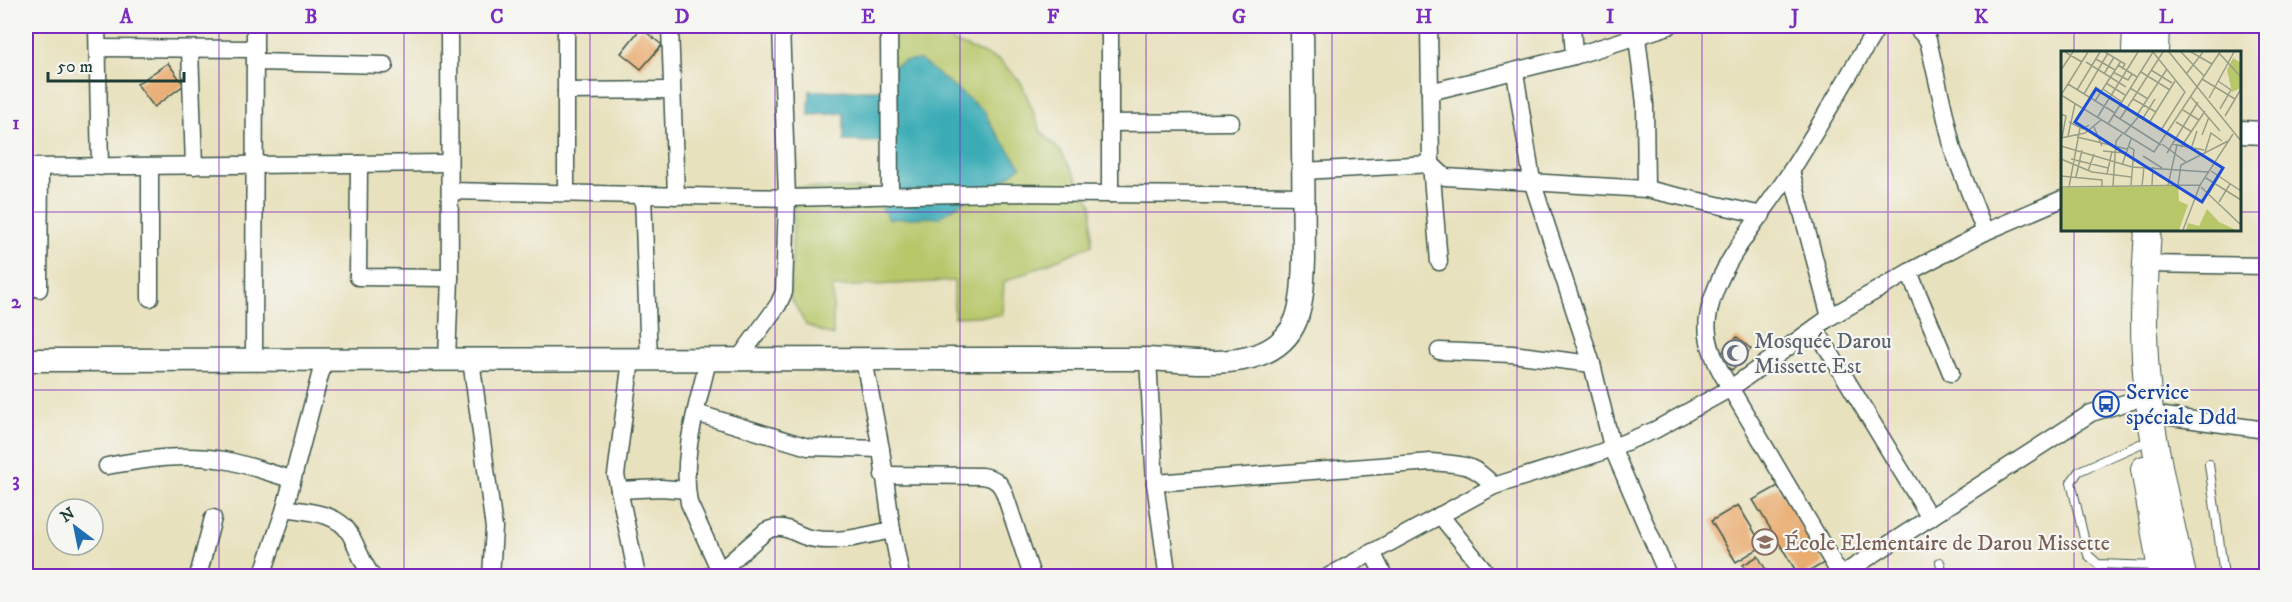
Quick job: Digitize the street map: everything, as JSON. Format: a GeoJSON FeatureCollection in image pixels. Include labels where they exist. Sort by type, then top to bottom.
{"type":"FeatureCollection","features":[{"type":"Feature","properties":{"kind":"main road"},"geometry":{"type":"LineString","coordinates":[[2135,51],[2136,26]]}},
{"type":"Feature","properties":{"kind":"main road"},"geometry":{"type":"LineString","coordinates":[[2155,51],[2156,26]]}},
{"type":"Feature","properties":{"kind":"main road"},"geometry":{"type":"LineString","coordinates":[[2130,231],[2129,340],[2141,407],[2183,576]]}},
{"type":"Feature","properties":{"kind":"main road"},"geometry":{"type":"LineString","coordinates":[[2148,231],[2140,444],[2161,571]]}},
{"type":"Feature","properties":{"kind":"street"},"geometry":{"type":"LineString","coordinates":[[97,26],[100,167]]}},
{"type":"Feature","properties":{"kind":"street"},"geometry":{"type":"LineString","coordinates":[[254,360],[255,26]]}},
{"type":"Feature","properties":{"kind":"street"},"geometry":{"type":"LineString","coordinates":[[447,360],[450,278],[449,26]]}},
{"type":"Feature","properties":{"kind":"street"},"geometry":{"type":"LineString","coordinates":[[566,26],[566,193]]}},
{"type":"Feature","properties":{"kind":"street"},"geometry":{"type":"LineString","coordinates":[[670,26],[676,195]]}},
{"type":"Feature","properties":{"kind":"street"},"geometry":{"type":"LineString","coordinates":[[737,361],[784,292],[787,198],[781,26]]}},
{"type":"Feature","properties":{"kind":"street"},"geometry":{"type":"LineString","coordinates":[[889,26],[890,196]]}},
{"type":"Feature","properties":{"kind":"street"},"geometry":{"type":"LineString","coordinates":[[1110,26],[1110,194]]}},
{"type":"Feature","properties":{"kind":"street"},"geometry":{"type":"LineString","coordinates":[[26,360],[1148,359],[1210,362],[1245,360],[1262,353],[1286,336],[1296,321],[1302,292],[1302,26]]}},
{"type":"Feature","properties":{"kind":"street"},"geometry":{"type":"LineString","coordinates":[[1429,26],[1431,164],[1439,262]]}},
{"type":"Feature","properties":{"kind":"street"},"geometry":{"type":"LineString","coordinates":[[1572,26],[1574,56]]}},
{"type":"Feature","properties":{"kind":"street"},"geometry":{"type":"LineString","coordinates":[[1430,92],[1574,56],[1669,26]]}},
{"type":"Feature","properties":{"kind":"street"},"geometry":{"type":"LineString","coordinates":[[1878,26],[1791,171],[1723,272],[1712,297],[1707,319],[1712,353],[1722,374],[1840,576],[2091,413],[2141,407],[2266,430]]}},
{"type":"Feature","properties":{"kind":"street"},"geometry":{"type":"LineString","coordinates":[[1915,26],[1928,40],[1953,150],[1985,232]]}},
{"type":"Feature","properties":{"kind":"street"},"geometry":{"type":"LineString","coordinates":[[1637,37],[1645,104],[1646,189]]}},
{"type":"Feature","properties":{"kind":"street"},"geometry":{"type":"LineString","coordinates":[[98,48],[190,49],[385,65]]}},
{"type":"Feature","properties":{"kind":"street"},"geometry":{"type":"LineString","coordinates":[[190,49],[194,166]]}},
{"type":"Feature","properties":{"kind":"street"},"geometry":{"type":"LineString","coordinates":[[1515,72],[1532,181],[1592,364],[1612,447],[1668,576]]}},
{"type":"Feature","properties":{"kind":"street"},"geometry":{"type":"LineString","coordinates":[[566,91],[672,90]]}},
{"type":"Feature","properties":{"kind":"street"},"geometry":{"type":"LineString","coordinates":[[1110,123],[1231,122]]}},
{"type":"Feature","properties":{"kind":"street"},"geometry":{"type":"LineString","coordinates":[[2241,132],[2266,133]]}},
{"type":"Feature","properties":{"kind":"street"},"geometry":{"type":"LineString","coordinates":[[39,290],[33,168],[450,163]]}},
{"type":"Feature","properties":{"kind":"street"},"geometry":{"type":"LineString","coordinates":[[359,164],[358,277],[450,278]]}},
{"type":"Feature","properties":{"kind":"street"},"geometry":{"type":"LineString","coordinates":[[1303,171],[1431,164],[1445,177],[1646,189],[1762,215]]}},
{"type":"Feature","properties":{"kind":"street"},"geometry":{"type":"LineString","coordinates":[[150,166],[150,298]]}},
{"type":"Feature","properties":{"kind":"street"},"geometry":{"type":"LineString","coordinates":[[1791,171],[1830,317]]}},
{"type":"Feature","properties":{"kind":"street"},"geometry":{"type":"LineString","coordinates":[[450,191],[787,198],[998,193],[1303,196]]}},
{"type":"Feature","properties":{"kind":"street"},"geometry":{"type":"LineString","coordinates":[[637,576],[616,475],[640,360],[643,195]]}},
{"type":"Feature","properties":{"kind":"street"},"geometry":{"type":"LineString","coordinates":[[1329,576],[1494,486],[1612,447],[1655,430],[1731,388],[1830,317],[1909,272],[1985,232],[2061,199]]}},
{"type":"Feature","properties":{"kind":"street"},"geometry":{"type":"LineString","coordinates":[[2146,264],[2266,266]]}},
{"type":"Feature","properties":{"kind":"street"},"geometry":{"type":"LineString","coordinates":[[1909,272],[1951,373]]}},
{"type":"Feature","properties":{"kind":"street"},"geometry":{"type":"LineString","coordinates":[[1815,328],[1930,518]]}},
{"type":"Feature","properties":{"kind":"street"},"geometry":{"type":"LineString","coordinates":[[1439,351],[1512,354],[1592,364]]}},
{"type":"Feature","properties":{"kind":"street"},"geometry":{"type":"LineString","coordinates":[[1148,359],[1155,483],[1167,572]]}},
{"type":"Feature","properties":{"kind":"street"},"geometry":{"type":"LineString","coordinates":[[262,576],[285,508],[324,360]]}},
{"type":"Feature","properties":{"kind":"street"},"geometry":{"type":"LineString","coordinates":[[471,360],[494,528],[491,576]]}},
{"type":"Feature","properties":{"kind":"street"},"geometry":{"type":"LineString","coordinates":[[708,360],[688,460],[687,490],[689,503],[717,575],[766,531],[774,527],[785,527],[799,536],[826,541],[838,541],[892,530]]}},
{"type":"Feature","properties":{"kind":"street"},"geometry":{"type":"LineString","coordinates":[[864,360],[881,449],[892,530],[902,576]]}},
{"type":"Feature","properties":{"kind":"street"},"geometry":{"type":"LineString","coordinates":[[696,413],[808,447],[881,449]]}},
{"type":"Feature","properties":{"kind":"street"},"geometry":{"type":"LineString","coordinates":[[107,466],[157,458],[188,457],[223,460],[291,479]]}},
{"type":"Feature","properties":{"kind":"street"},"geometry":{"type":"LineString","coordinates":[[1155,483],[1431,462],[1464,465],[1480,471],[1494,486]]}},
{"type":"Feature","properties":{"kind":"street"},"geometry":{"type":"LineString","coordinates":[[883,475],[982,476],[999,482],[1032,576]]}},
{"type":"Feature","properties":{"kind":"street"},"geometry":{"type":"LineString","coordinates":[[618,490],[661,488],[687,490]]}},
{"type":"Feature","properties":{"kind":"street"},"geometry":{"type":"LineString","coordinates":[[285,508],[338,520],[349,532],[361,560],[372,576]]}},
{"type":"Feature","properties":{"kind":"street"},"geometry":{"type":"LineString","coordinates":[[1440,515],[1489,576]]}},
{"type":"Feature","properties":{"kind":"street"},"geometry":{"type":"LineString","coordinates":[[198,576],[213,518]]}},
{"type":"Feature","properties":{"kind":"street"},"geometry":{"type":"LineString","coordinates":[[1372,552],[1384,576]]}},
{"type":"Feature","properties":{"kind":"lane"},"geometry":{"type":"LineString","coordinates":[[2140,444],[2079,471],[2071,482],[2088,555],[2092,561],[2098,564],[2161,571]]}},
{"type":"Feature","properties":{"kind":"lane"},"geometry":{"type":"LineString","coordinates":[[2209,464],[2224,576]]}},
{"type":"Feature","properties":{"kind":"lane"},"geometry":{"type":"LineString","coordinates":[[1940,562],[1944,576]]}},
{"type":"Feature","properties":{"kind":"green space"},"geometry":{"type":"Polygon","coordinates":[[[887,26],[914,26],[999,60],[1021,82],[1041,131],[1061,152],[1092,204],[1092,245],[1004,282],[1002,315],[954,317],[954,281],[833,287],[833,336],[806,325],[790,297],[795,187],[887,190],[889,142],[844,141],[844,113],[809,115],[810,91],[882,90],[887,26]]]}},
{"type":"Feature","properties":{"kind":"water"},"geometry":{"type":"Polygon","coordinates":[[[920,60],[985,112],[992,127],[1021,166],[1004,180],[970,197],[940,217],[889,219],[882,209],[888,190],[889,142],[844,141],[844,113],[809,115],[810,91],[882,90],[883,71],[905,61],[920,60]]]}},
{"type":"Feature","properties":{"kind":"building"},"geometry":{"type":"Polygon","coordinates":[[[641,28],[662,45],[641,69],[621,53],[641,28]]]}},
{"type":"Feature","properties":{"kind":"building"},"geometry":{"type":"Polygon","coordinates":[[[168,63],[184,85],[154,107],[137,84],[168,63]]]}},
{"type":"Feature","properties":{"kind":"building","name":"Mosquée Darou Missette Est"},"geometry":{"type":"Polygon","coordinates":[[[1737,337],[1751,349],[1732,370],[1718,357],[1737,337]]]}},
{"type":"Feature","properties":{"kind":"building"},"geometry":{"type":"Polygon","coordinates":[[[1778,486],[1824,563],[1801,576],[1753,500],[1778,486]]]}},
{"type":"Feature","properties":{"kind":"building"},"geometry":{"type":"Polygon","coordinates":[[[1738,505],[1763,546],[1736,562],[1711,521],[1738,505]]]}},
{"type":"Feature","properties":{"kind":"building"},"geometry":{"type":"Polygon","coordinates":[[[1758,556],[1766,570],[1750,576],[1743,565],[1758,556]]]}},
{"type":"Feature","properties":{"kind":"place","name":"Mosquée Darou Missette Est"},"geometry":{"type":"Point","coordinates":[1735,353]}},
{"type":"Feature","properties":{"kind":"place","name":"Service spéciale Ddd"},"geometry":{"type":"Point","coordinates":[2106,404]}},
{"type":"Feature","properties":{"kind":"place","name":"École Elementaire de Darou Missette"},"geometry":{"type":"Point","coordinates":[1765,542]}}]}
